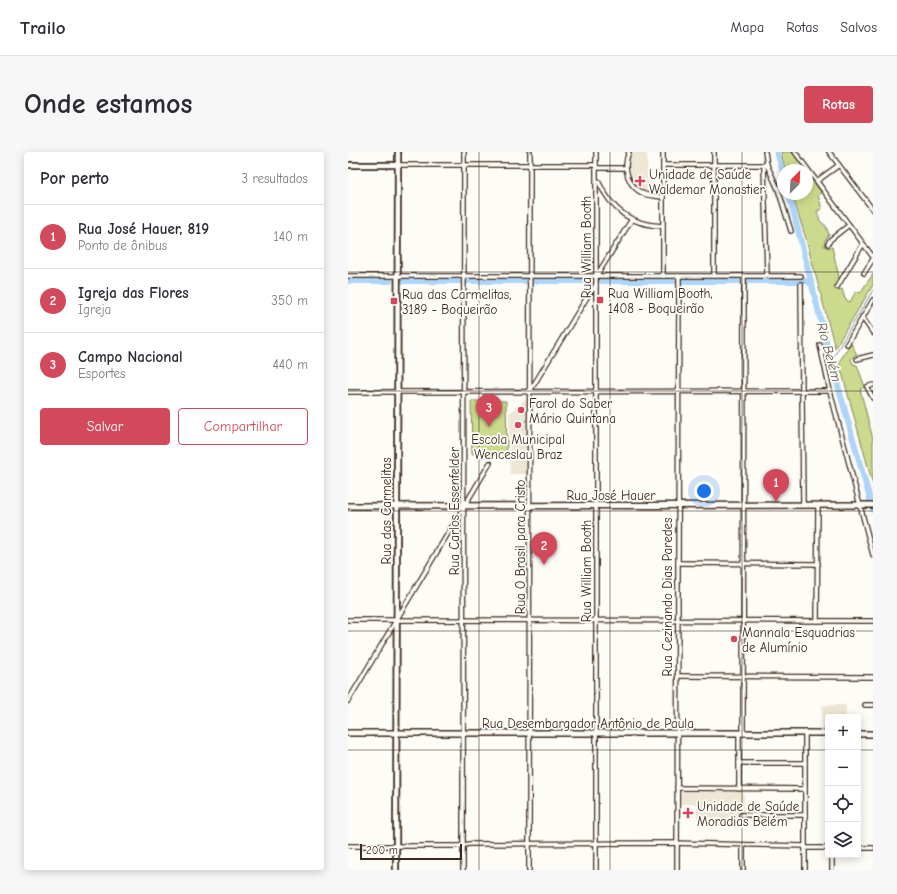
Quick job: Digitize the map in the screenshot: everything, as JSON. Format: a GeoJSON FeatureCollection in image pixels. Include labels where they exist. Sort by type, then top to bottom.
{"type":"FeatureCollection","features":[{"type":"Feature","properties":{"kind":"main road","name":"Rua José Hauer"},"geometry":{"type":"LineString","coordinates":[[348,506],[873,505]]}},
{"type":"Feature","properties":{"kind":"main road","name":"Rua Desembargador Antônio de Paula"},"geometry":{"type":"LineString","coordinates":[[348,733],[825,733]]}},
{"type":"Feature","properties":{"kind":"main road"},"geometry":{"type":"LineString","coordinates":[[861,734],[873,734]]}},
{"type":"Feature","properties":{"kind":"street","name":"Rua das Carmelitas"},"geometry":{"type":"LineString","coordinates":[[396,870],[398,152]]}},
{"type":"Feature","properties":{"kind":"street","name":"Rua Carlos Essenfelder"},"geometry":{"type":"LineString","coordinates":[[463,870],[464,152]]}},
{"type":"Feature","properties":{"kind":"street","name":"Rua O Brasil para Cristo"},"geometry":{"type":"LineString","coordinates":[[529,870],[530,152]]}},
{"type":"Feature","properties":{"kind":"street"},"geometry":{"type":"LineString","coordinates":[[630,152],[626,160],[626,168],[628,178],[635,188],[649,195],[663,197]]}},
{"type":"Feature","properties":{"kind":"street"},"geometry":{"type":"LineString","coordinates":[[663,152],[663,276]]}},
{"type":"Feature","properties":{"kind":"street"},"geometry":{"type":"LineString","coordinates":[[714,152],[714,276]]}},
{"type":"Feature","properties":{"kind":"street"},"geometry":{"type":"LineString","coordinates":[[765,152],[764,181],[767,276]]}},
{"type":"Feature","properties":{"kind":"street"},"geometry":{"type":"LineString","coordinates":[[795,152],[818,181],[873,258],[864,273]]}},
{"type":"Feature","properties":{"kind":"street"},"geometry":{"type":"LineString","coordinates":[[829,152],[873,209]]}},
{"type":"Feature","properties":{"kind":"street","name":"Rua William Booth"},"geometry":{"type":"LineString","coordinates":[[596,870],[597,153]]}},
{"type":"Feature","properties":{"kind":"street"},"geometry":{"type":"LineString","coordinates":[[348,164],[530,165],[626,168]]}},
{"type":"Feature","properties":{"kind":"street"},"geometry":{"type":"LineString","coordinates":[[663,165],[765,164]]}},
{"type":"Feature","properties":{"kind":"street"},"geometry":{"type":"LineString","coordinates":[[765,164],[778,189],[791,231]]}},
{"type":"Feature","properties":{"kind":"street"},"geometry":{"type":"LineString","coordinates":[[818,181],[839,165]]}},
{"type":"Feature","properties":{"kind":"street"},"geometry":{"type":"LineString","coordinates":[[596,178],[606,196],[615,207],[632,219],[648,225],[663,226]]}},
{"type":"Feature","properties":{"kind":"street"},"geometry":{"type":"LineString","coordinates":[[764,181],[774,182]]}},
{"type":"Feature","properties":{"kind":"street"},"geometry":{"type":"LineString","coordinates":[[596,276],[632,219]]}},
{"type":"Feature","properties":{"kind":"street"},"geometry":{"type":"LineString","coordinates":[[828,244],[830,240],[849,225]]}},
{"type":"Feature","properties":{"kind":"street"},"geometry":{"type":"LineString","coordinates":[[837,287],[863,244]]}},
{"type":"Feature","properties":{"kind":"street"},"geometry":{"type":"LineString","coordinates":[[348,276],[464,276],[530,280],[596,276],[663,276],[679,278],[714,276],[744,278],[801,276]]}},
{"type":"Feature","properties":{"kind":"street","name":"Rua Cezinando Dias Paredes"},"geometry":{"type":"LineString","coordinates":[[677,870],[679,278]]}},
{"type":"Feature","properties":{"kind":"street"},"geometry":{"type":"LineString","coordinates":[[739,789],[744,676],[744,278]]}},
{"type":"Feature","properties":{"kind":"street"},"geometry":{"type":"LineString","coordinates":[[801,284],[803,506]]}},
{"type":"Feature","properties":{"kind":"street"},"geometry":{"type":"LineString","coordinates":[[530,392],[589,294],[596,285]]}},
{"type":"Feature","properties":{"kind":"street"},"geometry":{"type":"LineString","coordinates":[[847,344],[873,300]]}},
{"type":"Feature","properties":{"kind":"street"},"geometry":{"type":"LineString","coordinates":[[862,317],[873,333]]}},
{"type":"Feature","properties":{"kind":"street"},"geometry":{"type":"LineString","coordinates":[[820,345],[830,391],[873,555]]}},
{"type":"Feature","properties":{"kind":"street"},"geometry":{"type":"LineString","coordinates":[[857,359],[873,355]]}},
{"type":"Feature","properties":{"kind":"street"},"geometry":{"type":"LineString","coordinates":[[873,385],[867,387],[873,398]]}},
{"type":"Feature","properties":{"kind":"street"},"geometry":{"type":"LineString","coordinates":[[348,392],[830,391]]}},
{"type":"Feature","properties":{"kind":"street"},"geometry":{"type":"LineString","coordinates":[[348,701],[490,463]]}},
{"type":"Feature","properties":{"kind":"street"},"geometry":{"type":"LineString","coordinates":[[817,621],[818,506]]}},
{"type":"Feature","properties":{"kind":"street"},"geometry":{"type":"LineString","coordinates":[[678,562],[818,564]]}},
{"type":"Feature","properties":{"kind":"street"},"geometry":{"type":"LineString","coordinates":[[348,620],[873,622]]}},
{"type":"Feature","properties":{"kind":"street"},"geometry":{"type":"LineString","coordinates":[[677,676],[873,677]]}},
{"type":"Feature","properties":{"kind":"street"},"geometry":{"type":"LineString","coordinates":[[865,705],[873,705]]}},
{"type":"Feature","properties":{"kind":"street"},"geometry":{"type":"LineString","coordinates":[[804,733],[805,870]]}},
{"type":"Feature","properties":{"kind":"street"},"geometry":{"type":"LineString","coordinates":[[739,763],[805,763]]}},
{"type":"Feature","properties":{"kind":"street"},"geometry":{"type":"LineString","coordinates":[[677,788],[805,789]]}},
{"type":"Feature","properties":{"kind":"street"},"geometry":{"type":"LineString","coordinates":[[741,815],[805,815]]}},
{"type":"Feature","properties":{"kind":"street"},"geometry":{"type":"LineString","coordinates":[[348,846],[470,844],[677,844],[825,848]]}},
{"type":"Feature","properties":{"kind":"street"},"geometry":{"type":"LineString","coordinates":[[743,845],[743,870]]}},
{"type":"Feature","properties":{"kind":"street"},"geometry":{"type":"LineString","coordinates":[[861,848],[873,848]]}},
{"type":"Feature","properties":{"kind":"street"},"geometry":{"type":"LineString","coordinates":[[832,858],[832,870]]}},
{"type":"Feature","properties":{"kind":"shaded area"},"geometry":{"type":"Polygon","coordinates":[[[632,152],[647,152],[648,193],[638,188],[631,179],[629,162],[632,152]]]}},
{"type":"Feature","properties":{"kind":"shaded area","name":"Escola Municipal Wenceslau Braz"},"geometry":{"type":"Polygon","coordinates":[[[527,398],[528,474],[510,474],[509,413],[527,398]]]}},
{"type":"Feature","properties":{"kind":"shaded area"},"geometry":{"type":"Polygon","coordinates":[[[822,705],[846,705],[846,714],[825,714],[825,729],[822,729],[822,705]]]}},
{"type":"Feature","properties":{"kind":"shaded area"},"geometry":{"type":"Polygon","coordinates":[[[681,792],[744,792],[744,812],[737,812],[738,818],[740,818],[740,825],[719,825],[719,818],[697,818],[697,804],[681,804],[681,792]]]}},
{"type":"Feature","properties":{"kind":"green space"},"geometry":{"type":"Polygon","coordinates":[[[781,152],[792,152],[801,164],[784,164],[781,152]]]}},
{"type":"Feature","properties":{"kind":"green space"},"geometry":{"type":"Polygon","coordinates":[[[813,181],[821,192],[818,195],[822,209],[817,211],[820,221],[826,226],[829,235],[825,240],[824,246],[828,248],[832,247],[839,277],[835,285],[837,290],[842,289],[845,299],[850,302],[856,291],[860,293],[873,274],[873,285],[835,348],[806,239],[794,200],[813,200],[813,181]]]}},
{"type":"Feature","properties":{"kind":"green space"},"geometry":{"type":"Polygon","coordinates":[[[851,343],[857,355],[851,359],[853,364],[857,365],[865,387],[860,389],[873,439],[873,485],[839,362],[851,343]]]}},
{"type":"Feature","properties":{"kind":"green space"},"geometry":{"type":"Polygon","coordinates":[[[471,401],[506,401],[507,454],[472,454],[471,401]]]}},
{"type":"Feature","properties":{"kind":"waterway","name":"Rio Belém"},"geometry":{"type":"LineString","coordinates":[[777,152],[780,164]]}},
{"type":"Feature","properties":{"kind":"waterway","name":"Rio Belém"},"geometry":{"type":"LineString","coordinates":[[791,200],[831,361],[873,510]]}},
{"type":"Feature","properties":{"kind":"waterway"},"geometry":{"type":"LineString","coordinates":[[348,281],[390,281]]}},
{"type":"Feature","properties":{"kind":"waterway"},"geometry":{"type":"LineString","coordinates":[[404,281],[461,281]]}},
{"type":"Feature","properties":{"kind":"waterway"},"geometry":{"type":"LineString","coordinates":[[467,281],[592,281]]}},
{"type":"Feature","properties":{"kind":"waterway"},"geometry":{"type":"LineString","coordinates":[[602,281],[805,281],[810,283]]}},
{"type":"Feature","properties":{"kind":"waterway"},"geometry":{"type":"LineString","coordinates":[[831,361],[873,290]]}},
{"type":"Feature","properties":{"kind":"place","name":"Unidade de Saúde Waldemar Monastier"},"geometry":{"type":"Point","coordinates":[640,181]}},
{"type":"Feature","properties":{"kind":"place","name":"Rua William Booth, 1408 - Boqueirão"},"geometry":{"type":"Point","coordinates":[600,300]}},
{"type":"Feature","properties":{"kind":"place","name":"Rua das Carmelitas, 3189 - Boqueirão"},"geometry":{"type":"Point","coordinates":[394,301]}},
{"type":"Feature","properties":{"kind":"place","name":"Farol do Saber Mário Quintana"},"geometry":{"type":"Point","coordinates":[521,410]}},
{"type":"Feature","properties":{"kind":"place","name":"Escola Municipal Wenceslau Braz"},"geometry":{"type":"Point","coordinates":[518,425]}},
{"type":"Feature","properties":{"kind":"place","name":"Campo Nacional"},"geometry":{"type":"Point","coordinates":[489,427]}},
{"type":"Feature","properties":{"kind":"place","name":"Rua José Hauer, 819"},"geometry":{"type":"Point","coordinates":[776,502]}},
{"type":"Feature","properties":{"kind":"place","name":"Igreja das Flores"},"geometry":{"type":"Point","coordinates":[544,565]}},
{"type":"Feature","properties":{"kind":"place","name":"Mannala Esquadrias de Alumínio"},"geometry":{"type":"Point","coordinates":[734,639]}},
{"type":"Feature","properties":{"kind":"place","name":"Unidade de Saúde Moradias Belém"},"geometry":{"type":"Point","coordinates":[688,813]}}]}
